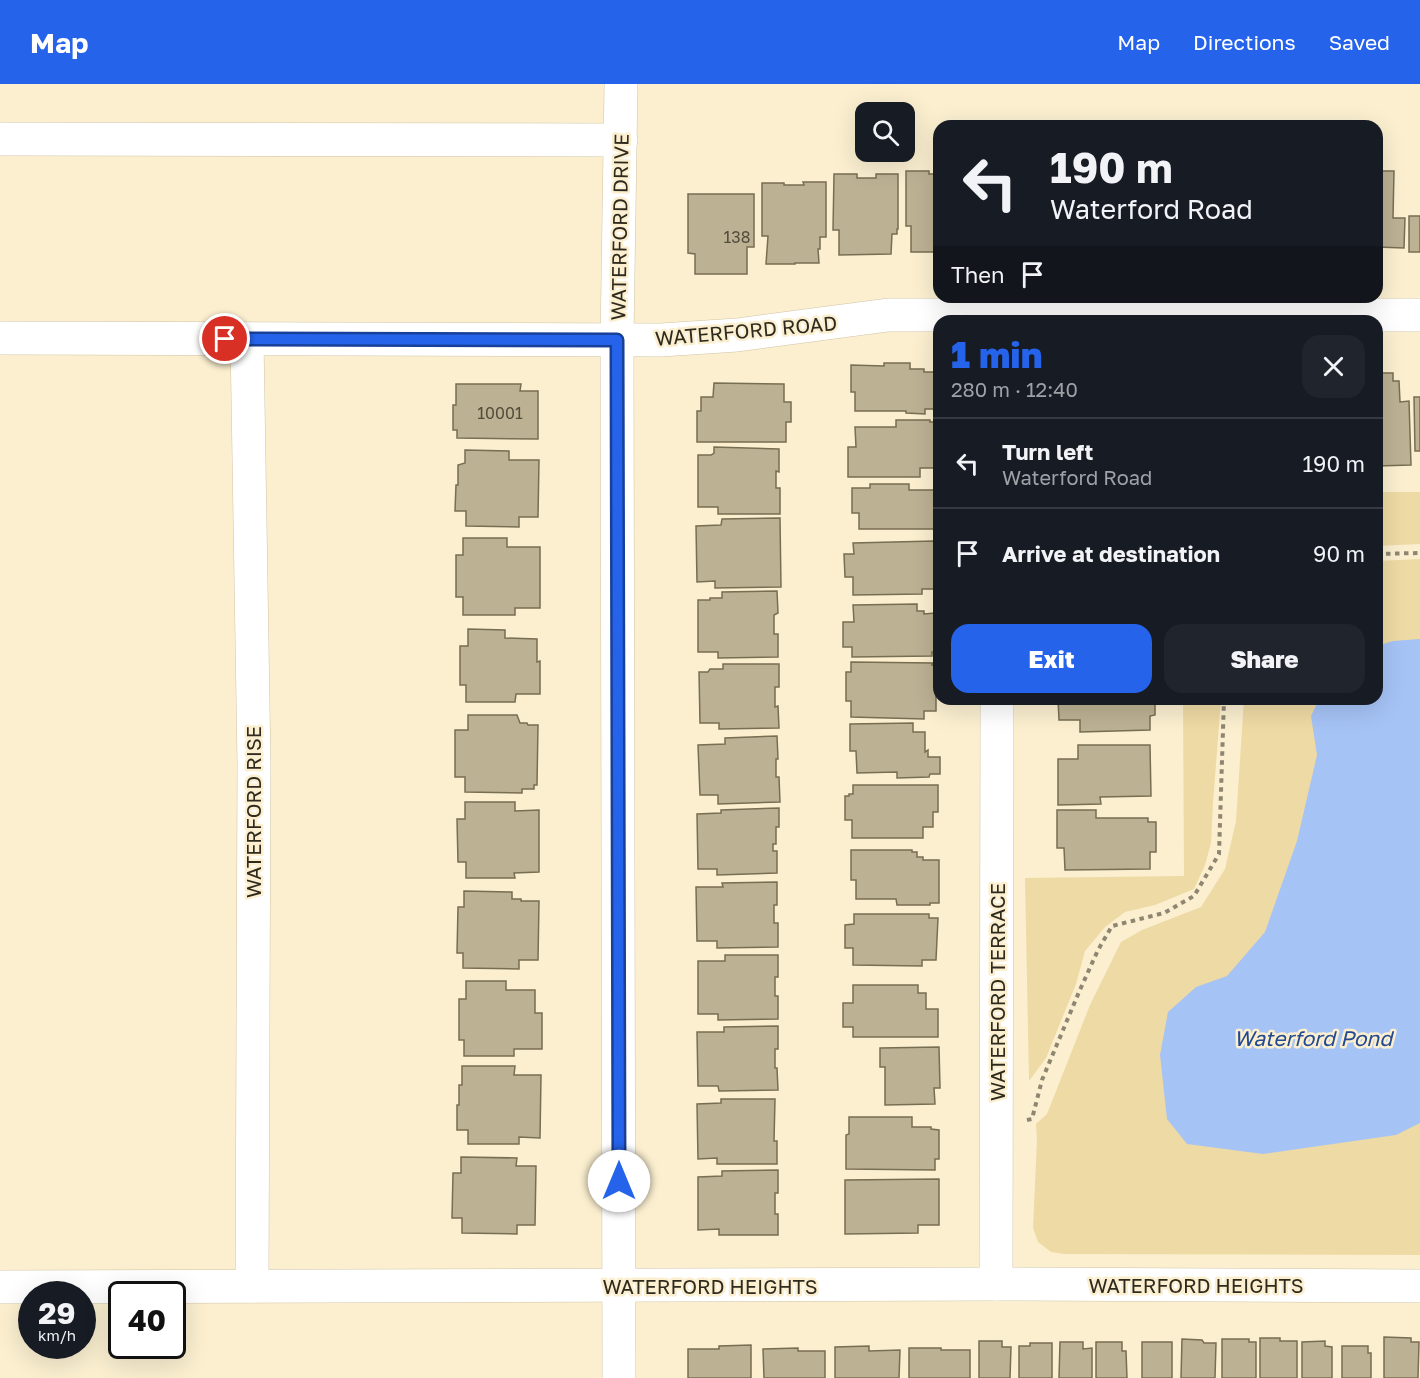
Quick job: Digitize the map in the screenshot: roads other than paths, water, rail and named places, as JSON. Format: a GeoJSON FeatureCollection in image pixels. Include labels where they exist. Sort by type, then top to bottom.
{"type":"FeatureCollection","features":[{"type":"Feature","properties":{"kind":"street","name":"WATERFORD DRIVE"},"geometry":{"type":"LineString","coordinates":[[619,1378],[617,340],[621,84]]}},
{"type":"Feature","properties":{"kind":"street"},"geometry":{"type":"LineString","coordinates":[[0,139],[621,140]]}},
{"type":"Feature","properties":{"kind":"street","name":"WATERFORD ROAD"},"geometry":{"type":"LineString","coordinates":[[0,338],[661,340],[737,335],[888,315],[933,316]]}},
{"type":"Feature","properties":{"kind":"street","name":"WATERFORD ROAD"},"geometry":{"type":"LineString","coordinates":[[1383,315],[1420,315]]}},
{"type":"Feature","properties":{"kind":"street","name":"WATERFORD RISE"},"geometry":{"type":"LineString","coordinates":[[248,339],[254,764],[252,1286]]}},
{"type":"Feature","properties":{"kind":"street","name":"WATERFORD TERRACE"},"geometry":{"type":"LineString","coordinates":[[996,1284],[997,705]]}},
{"type":"Feature","properties":{"kind":"street","name":"WATERFORD HEIGHTS"},"geometry":{"type":"LineString","coordinates":[[0,1287],[996,1284],[1420,1286]]}},
{"type":"Feature","properties":{"kind":"water","name":"Waterford Pond"},"geometry":{"type":"Polygon","coordinates":[[[1420,639],[1420,1123],[1396,1135],[1263,1154],[1187,1144],[1167,1119],[1160,1055],[1168,1012],[1196,987],[1227,976],[1265,932],[1297,841],[1317,755],[1311,716],[1316,705],[1383,705],[1383,644],[1420,639]]]}}]}
